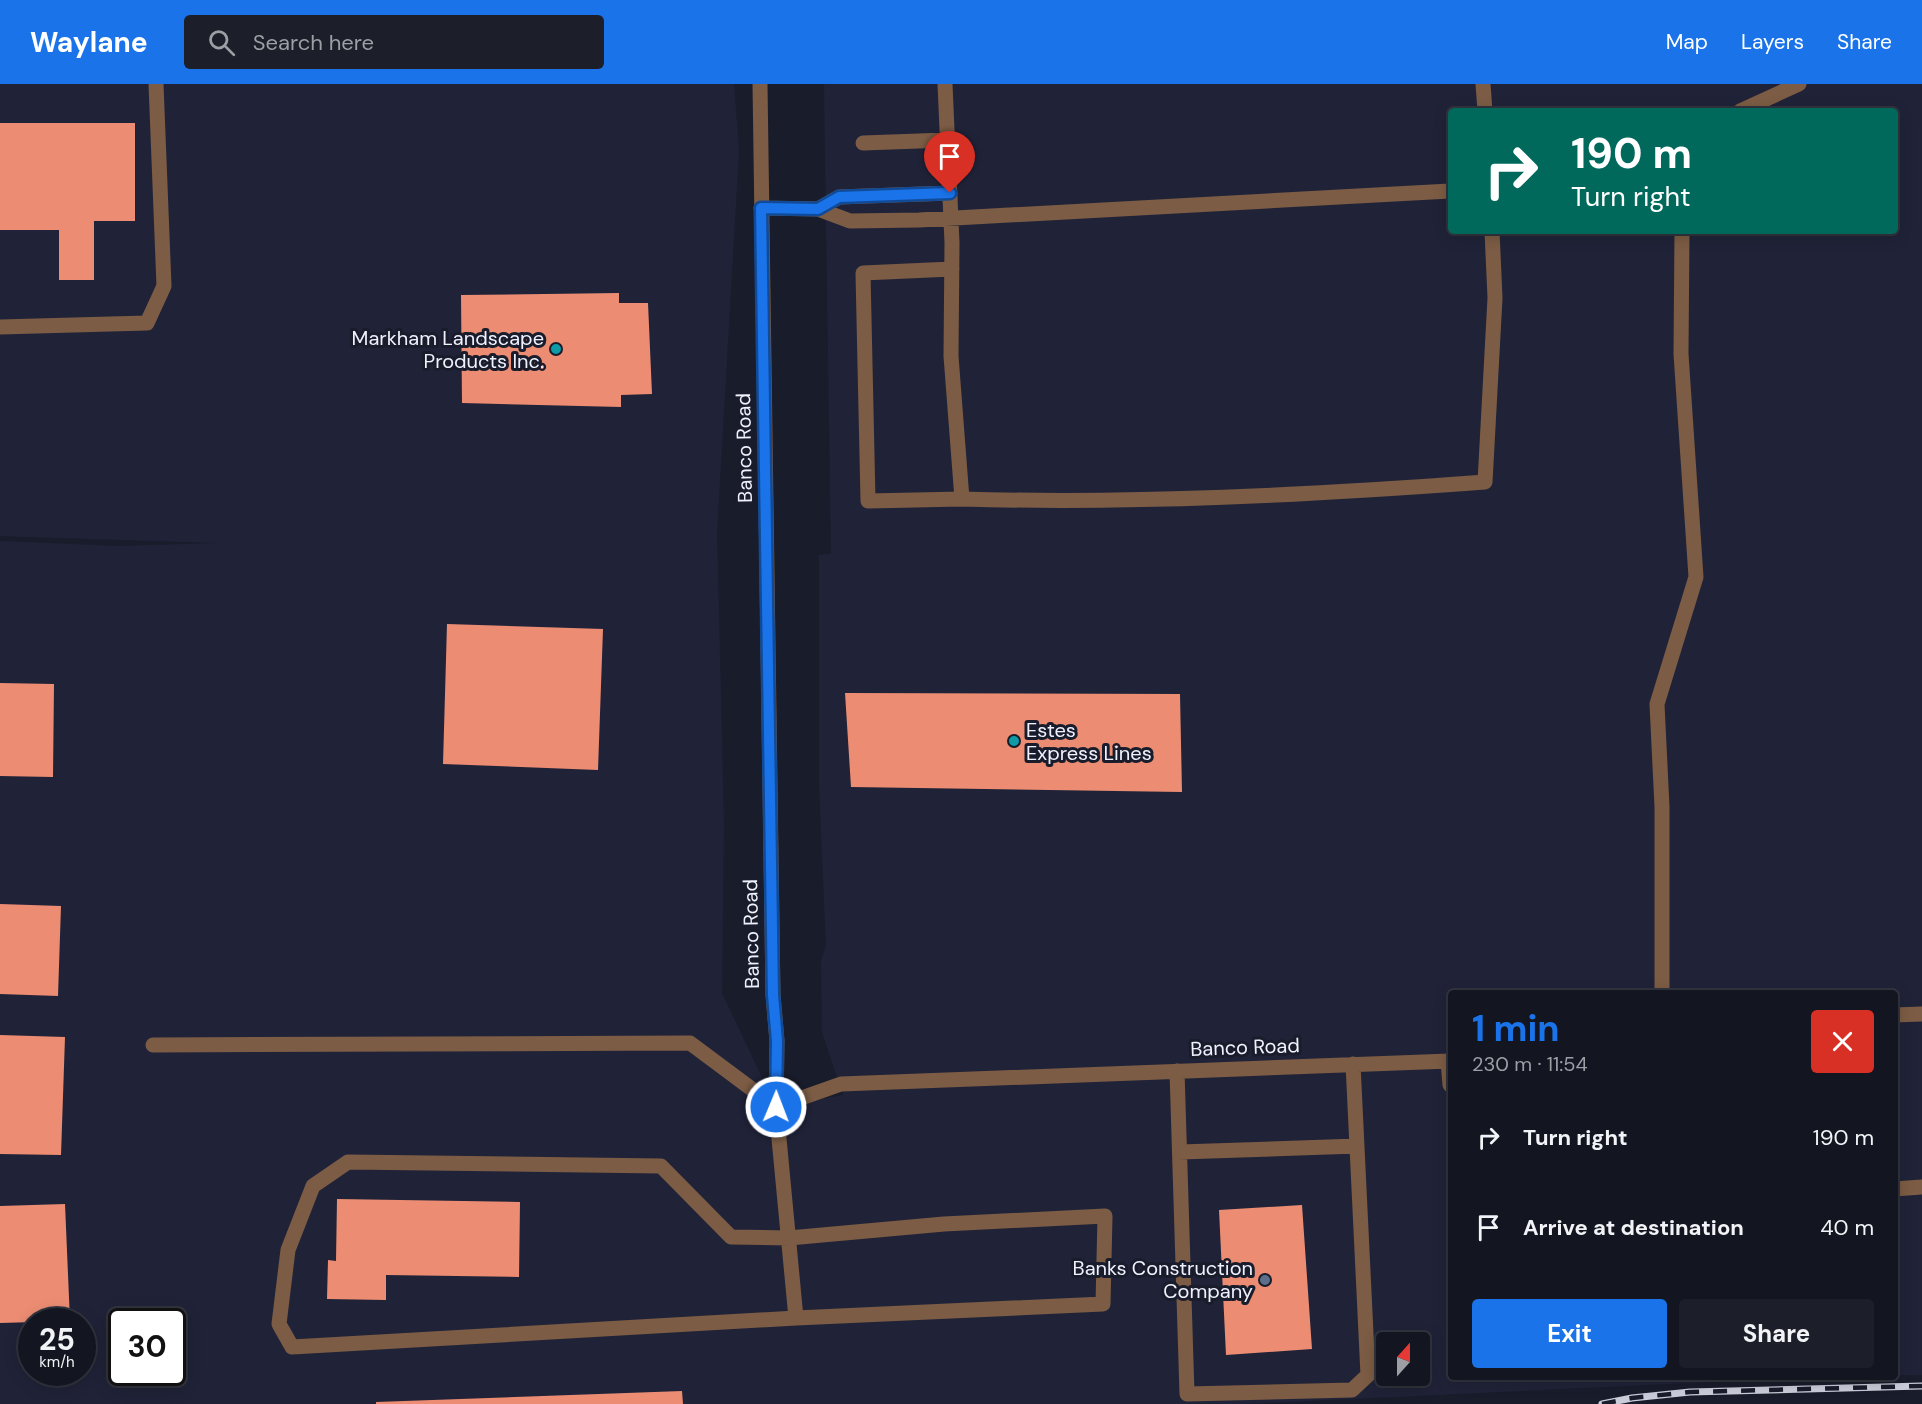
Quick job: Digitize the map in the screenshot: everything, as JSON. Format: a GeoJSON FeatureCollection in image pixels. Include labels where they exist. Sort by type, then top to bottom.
{"type":"FeatureCollection","features":[{"type":"Feature","properties":{"kind":"street"},"geometry":{"type":"LineString","coordinates":[[0,327],[147,323],[164,286],[156,84]]}},
{"type":"Feature","properties":{"kind":"street","name":"Banco Road"},"geometry":{"type":"LineString","coordinates":[[760,84],[773,995],[777,1041],[776,1107],[841,1084],[1448,1061]]}},
{"type":"Feature","properties":{"kind":"street"},"geometry":{"type":"LineString","coordinates":[[945,84],[951,219],[951,356],[962,500]]}},
{"type":"Feature","properties":{"kind":"street"},"geometry":{"type":"LineString","coordinates":[[1483,84],[1485,108]]}},
{"type":"Feature","properties":{"kind":"street"},"geometry":{"type":"LineString","coordinates":[[1747,108],[1799,84]]}},
{"type":"Feature","properties":{"kind":"street"},"geometry":{"type":"LineString","coordinates":[[863,143],[947,140]]}},
{"type":"Feature","properties":{"kind":"street"},"geometry":{"type":"LineString","coordinates":[[761,208],[818,209],[850,221],[951,219],[1448,191]]}},
{"type":"Feature","properties":{"kind":"street"},"geometry":{"type":"LineString","coordinates":[[818,209],[839,197],[950,193]]}},
{"type":"Feature","properties":{"kind":"street"},"geometry":{"type":"LineString","coordinates":[[952,269],[863,273],[868,501],[1057,502],[1227,498],[1485,482],[1495,297],[1492,234]]}},
{"type":"Feature","properties":{"kind":"street"},"geometry":{"type":"LineString","coordinates":[[1662,990],[1662,807],[1657,704],[1696,577],[1681,354],[1682,234]]}},
{"type":"Feature","properties":{"kind":"street"},"geometry":{"type":"LineString","coordinates":[[1898,1015],[1922,1014]]}},
{"type":"Feature","properties":{"kind":"street"},"geometry":{"type":"LineString","coordinates":[[153,1045],[690,1044],[776,1107],[796,1317]]}},
{"type":"Feature","properties":{"kind":"street"},"geometry":{"type":"LineString","coordinates":[[1177,1071],[1187,1394],[1352,1390],[1368,1375],[1353,1064]]}},
{"type":"Feature","properties":{"kind":"street"},"geometry":{"type":"LineString","coordinates":[[1180,1152],[1357,1146]]}},
{"type":"Feature","properties":{"kind":"street"},"geometry":{"type":"LineString","coordinates":[[348,1162],[661,1166],[731,1237],[789,1238],[944,1224],[1105,1216],[1103,1304],[796,1317],[292,1347],[279,1324],[288,1250],[313,1186],[348,1162]]}},
{"type":"Feature","properties":{"kind":"street"},"geometry":{"type":"LineString","coordinates":[[1898,1189],[1922,1188]]}},
{"type":"Feature","properties":{"kind":"shaded area"},"geometry":{"type":"Polygon","coordinates":[[[0,84],[734,84],[739,151],[717,532],[724,825],[722,993],[776,1107],[843,1095],[822,1032],[821,961],[826,946],[819,785],[819,555],[831,554],[824,84],[1922,84],[1922,1375],[1898,1375],[1898,990],[1448,990],[1448,1380],[1757,1380],[1241,1404],[0,1404],[0,541],[118,546],[218,543],[0,536],[0,84]]]}},
{"type":"Feature","properties":{"kind":"building"},"geometry":{"type":"Polygon","coordinates":[[[0,123],[135,123],[135,221],[94,221],[94,280],[59,280],[59,230],[0,230],[0,123]]]}},
{"type":"Feature","properties":{"kind":"building","name":"Markham Landscape Products Inc."},"geometry":{"type":"Polygon","coordinates":[[[619,293],[619,303],[648,303],[652,394],[621,395],[621,407],[462,403],[461,295],[619,293]]]}},
{"type":"Feature","properties":{"kind":"building"},"geometry":{"type":"Polygon","coordinates":[[[447,624],[603,629],[598,770],[443,764],[447,624]]]}},
{"type":"Feature","properties":{"kind":"building"},"geometry":{"type":"Polygon","coordinates":[[[0,683],[54,684],[53,777],[0,776],[0,683]]]}},
{"type":"Feature","properties":{"kind":"building","name":"Estes Express Lines"},"geometry":{"type":"Polygon","coordinates":[[[845,693],[1180,694],[1182,792],[851,787],[845,693]]]}},
{"type":"Feature","properties":{"kind":"building"},"geometry":{"type":"Polygon","coordinates":[[[0,904],[61,906],[58,996],[0,994],[0,904]]]}},
{"type":"Feature","properties":{"kind":"building"},"geometry":{"type":"Polygon","coordinates":[[[0,1035],[65,1037],[61,1155],[0,1154],[0,1035]]]}},
{"type":"Feature","properties":{"kind":"building"},"geometry":{"type":"Polygon","coordinates":[[[337,1199],[520,1202],[519,1277],[386,1275],[386,1300],[327,1299],[328,1260],[336,1261],[337,1199]]]}},
{"type":"Feature","properties":{"kind":"building"},"geometry":{"type":"Polygon","coordinates":[[[65,1204],[69,1308],[18,1308],[18,1322],[0,1323],[0,1206],[65,1204]]]}},
{"type":"Feature","properties":{"kind":"building","name":"Banks Construction Company"},"geometry":{"type":"Polygon","coordinates":[[[1302,1205],[1312,1349],[1226,1355],[1219,1210],[1302,1205]]]}},
{"type":"Feature","properties":{"kind":"building"},"geometry":{"type":"Polygon","coordinates":[[[682,1391],[683,1404],[376,1404],[376,1402],[682,1391]]]}},
{"type":"Feature","properties":{"kind":"railway"},"geometry":{"type":"LineString","coordinates":[[1602,1404],[1632,1398],[1690,1392],[1922,1386]]}},
{"type":"Feature","properties":{"kind":"place","name":"Markham Landscape Products Inc."},"geometry":{"type":"Point","coordinates":[556,349]}},
{"type":"Feature","properties":{"kind":"place","name":"Estes Express Lines"},"geometry":{"type":"Point","coordinates":[1014,741]}},
{"type":"Feature","properties":{"kind":"place","name":"Banks Construction Company"},"geometry":{"type":"Point","coordinates":[1265,1280]}},
{"type":"Feature","properties":{"kind":"route"},"geometry":{"type":"LineString","coordinates":[[776,1107],[777,1041],[773,995],[761,208],[818,209],[839,197],[950,193]]}}]}
